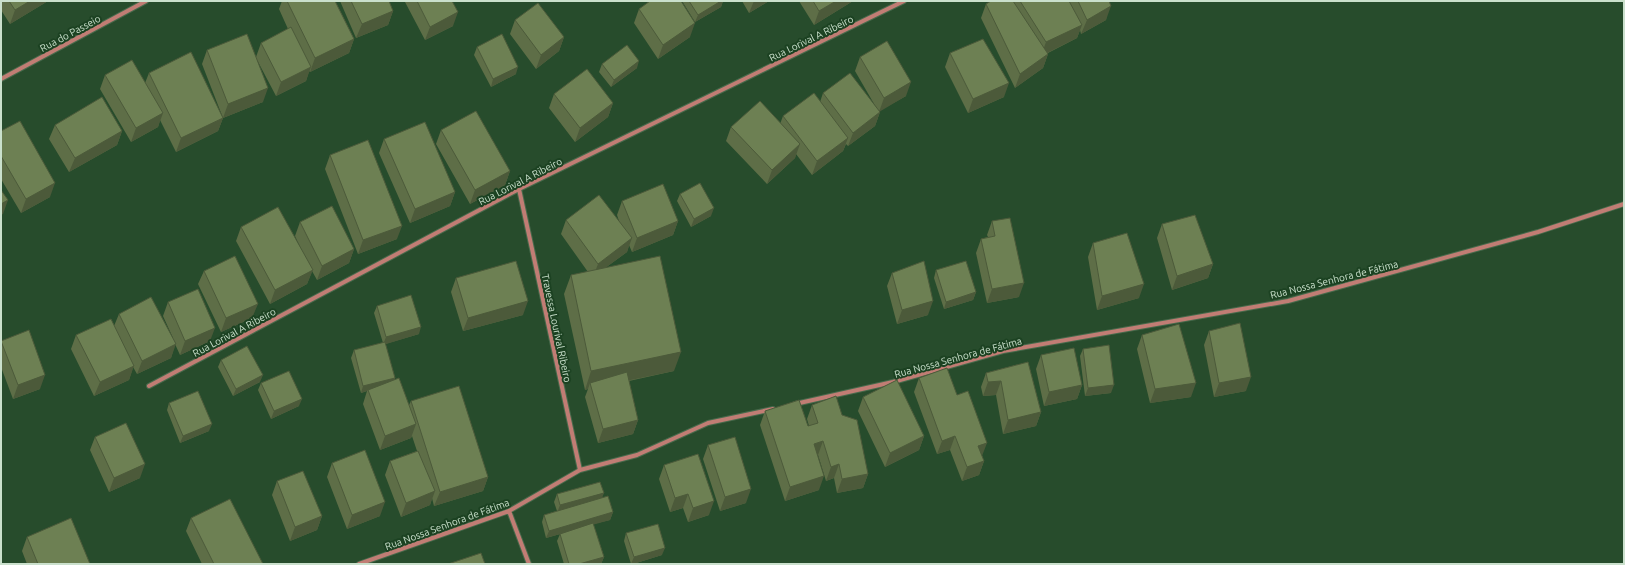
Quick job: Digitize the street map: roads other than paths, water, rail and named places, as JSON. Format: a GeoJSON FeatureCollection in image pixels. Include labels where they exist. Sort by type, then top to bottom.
{"type":"FeatureCollection","features":[{"type":"Feature","properties":{"kind":"street","name":"Rua do Passeio"},"geometry":{"type":"LineString","coordinates":[[1,79],[146,1]]}},
{"type":"Feature","properties":{"kind":"street","name":"Rua Lorival A Ribeiro"},"geometry":{"type":"LineString","coordinates":[[149,386],[519,189],[904,1]]}},
{"type":"Feature","properties":{"kind":"street","name":"Travessa Lourival Ribeiro"},"geometry":{"type":"LineString","coordinates":[[519,189],[580,470]]}},
{"type":"Feature","properties":{"kind":"street","name":"Rua Nossa Senhora de Fátima"},"geometry":{"type":"LineString","coordinates":[[793,404],[893,382],[1003,352],[1288,301],[1538,232],[1624,204]]}},
{"type":"Feature","properties":{"kind":"street","name":"Rua Nossa Senhora de Fátima"},"geometry":{"type":"LineString","coordinates":[[359,564],[509,511],[580,470],[637,455],[708,424],[778,408]]}},
{"type":"Feature","properties":{"kind":"street"},"geometry":{"type":"LineString","coordinates":[[509,511],[529,564]]}}]}
